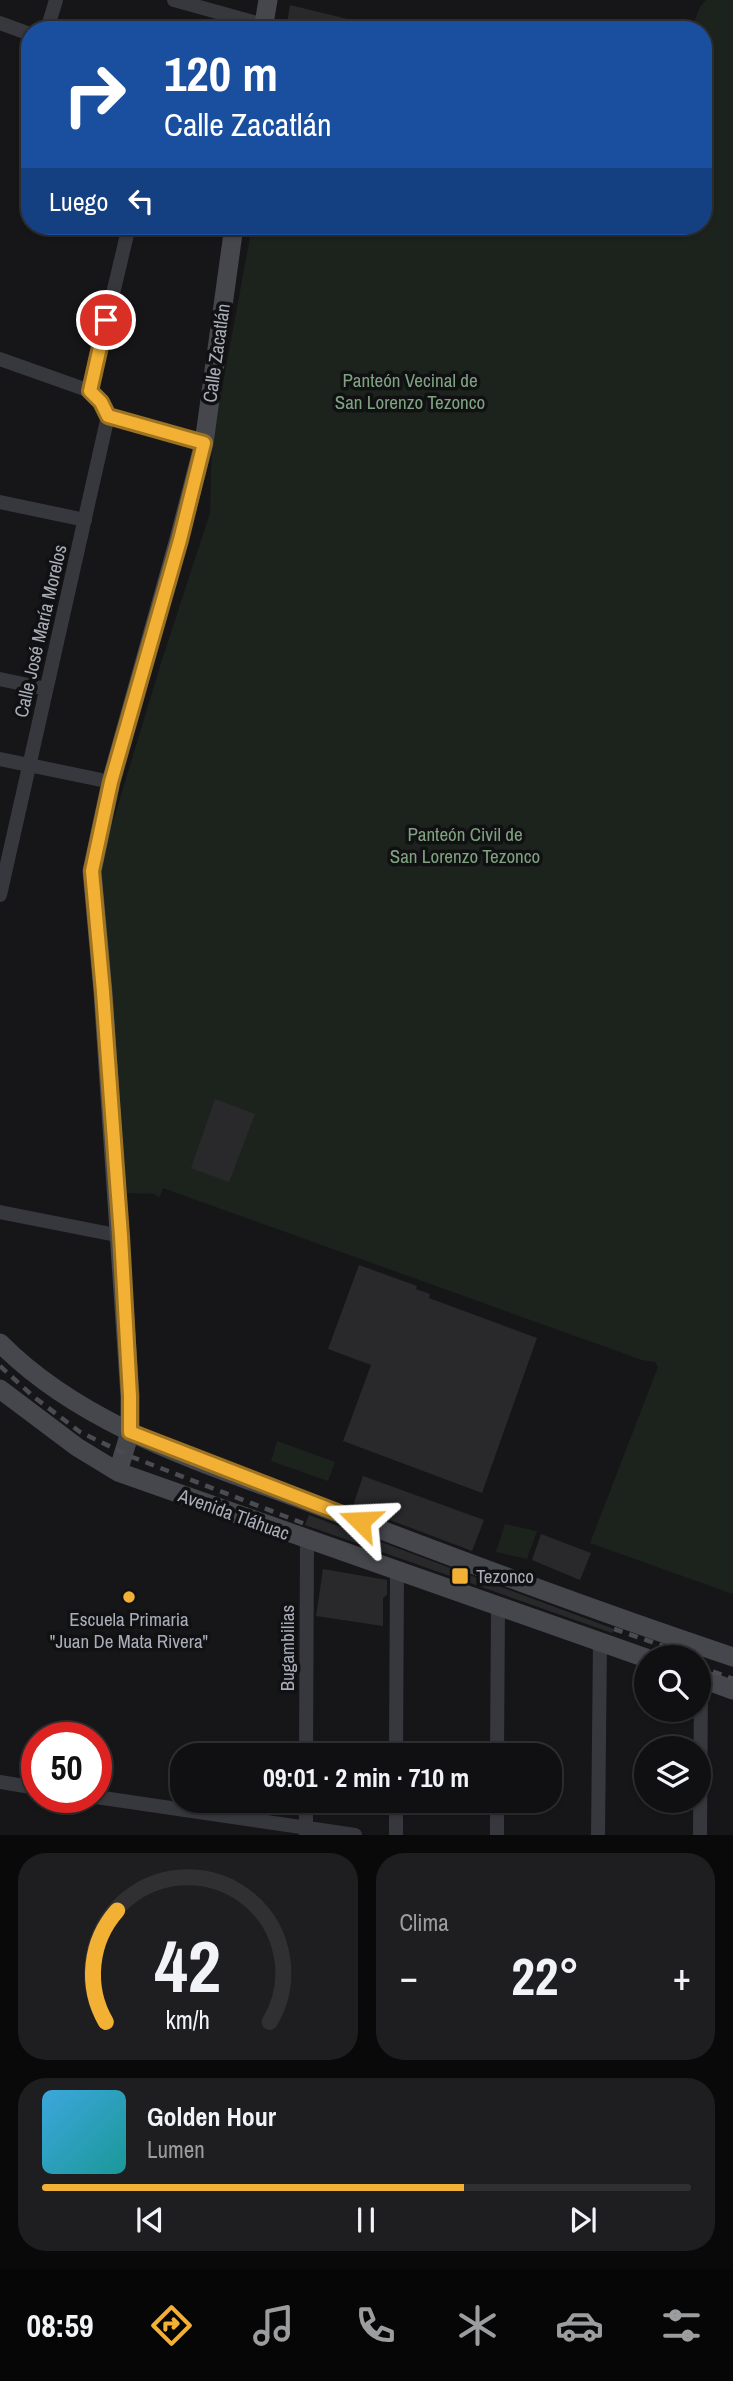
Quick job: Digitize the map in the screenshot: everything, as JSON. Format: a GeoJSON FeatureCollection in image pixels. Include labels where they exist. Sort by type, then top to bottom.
{"type":"FeatureCollection","features":[{"type":"Feature","properties":{"kind":"main road"},"geometry":{"type":"LineString","coordinates":[[264,21],[268,0]]}},
{"type":"Feature","properties":{"kind":"main road","name":"Calle Zacatlán"},"geometry":{"type":"LineString","coordinates":[[118,1472],[130,1432],[130,1396],[121,1236],[92,871],[111,782],[180,540],[204,443],[233,235]]}},
{"type":"Feature","properties":{"kind":"main road","name":"Avenida Tláhuac"},"geometry":{"type":"LineString","coordinates":[[0,1343],[54,1390],[130,1432],[479,1567],[733,1657]]}},
{"type":"Feature","properties":{"kind":"main road","name":"Avenida Tláhuac"},"geometry":{"type":"LineString","coordinates":[[0,1389],[77,1447],[118,1472],[634,1654]]}},
{"type":"Feature","properties":{"kind":"main road"},"geometry":{"type":"LineString","coordinates":[[711,1682],[733,1690]]}},
{"type":"Feature","properties":{"kind":"street"},"geometry":{"type":"LineString","coordinates":[[50,21],[56,0]]}},
{"type":"Feature","properties":{"kind":"street"},"geometry":{"type":"LineString","coordinates":[[174,0],[241,21]]}},
{"type":"Feature","properties":{"kind":"street"},"geometry":{"type":"LineString","coordinates":[[0,23],[21,31]]}},
{"type":"Feature","properties":{"kind":"street"},"geometry":{"type":"LineString","coordinates":[[90,391],[127,235]]}},
{"type":"Feature","properties":{"kind":"street"},"geometry":{"type":"LineString","coordinates":[[0,359],[90,391],[101,402],[108,416],[204,443]]}},
{"type":"Feature","properties":{"kind":"street","name":"Calle José María Morelos"},"geometry":{"type":"LineString","coordinates":[[0,895],[108,416]]}},
{"type":"Feature","properties":{"kind":"street"},"geometry":{"type":"LineString","coordinates":[[0,502],[85,520]]}},
{"type":"Feature","properties":{"kind":"street"},"geometry":{"type":"LineString","coordinates":[[0,680],[46,689]]}},
{"type":"Feature","properties":{"kind":"street"},"geometry":{"type":"LineString","coordinates":[[0,759],[111,782]]}},
{"type":"Feature","properties":{"kind":"street"},"geometry":{"type":"LineString","coordinates":[[0,1212],[121,1236]]}},
{"type":"Feature","properties":{"kind":"street","name":"Bugambilias"},"geometry":{"type":"LineString","coordinates":[[306,1743],[307,1540]]}},
{"type":"Feature","properties":{"kind":"street"},"geometry":{"type":"LineString","coordinates":[[396,1743],[397,1570]]}},
{"type":"Feature","properties":{"kind":"street"},"geometry":{"type":"LineString","coordinates":[[497,1743],[498,1605]]}},
{"type":"Feature","properties":{"kind":"street"},"geometry":{"type":"LineString","coordinates":[[598,1835],[600,1641]]}},
{"type":"Feature","properties":{"kind":"street"},"geometry":{"type":"LineString","coordinates":[[700,1722],[700,1835]]}},
{"type":"Feature","properties":{"kind":"street"},"geometry":{"type":"LineString","coordinates":[[0,1782],[21,1785]]}},
{"type":"Feature","properties":{"kind":"street"},"geometry":{"type":"LineString","coordinates":[[112,1800],[305,1832],[355,1835]]}},
{"type":"Feature","properties":{"kind":"street"},"geometry":{"type":"LineString","coordinates":[[305,1832],[306,1813]]}},
{"type":"Feature","properties":{"kind":"street"},"geometry":{"type":"LineString","coordinates":[[396,1813],[396,1835]]}},
{"type":"Feature","properties":{"kind":"street"},"geometry":{"type":"LineString","coordinates":[[497,1813],[497,1835]]}},
{"type":"Feature","properties":{"kind":"green space","name":"Panteón Civil de San Lorenzo Tezonco"},"geometry":{"type":"Polygon","coordinates":[[[706,0],[733,0],[733,1594],[590,1543],[658,1367],[655,1362],[642,1360],[163,1188],[159,1198],[154,1194],[127,1193],[101,861],[210,513],[212,444],[250,235],[712,235],[712,21],[695,21],[706,0]]]}},
{"type":"Feature","properties":{"kind":"green space"},"geometry":{"type":"Polygon","coordinates":[[[277,1441],[335,1462],[328,1481],[271,1461],[277,1441]]]}},
{"type":"Feature","properties":{"kind":"green space"},"geometry":{"type":"Polygon","coordinates":[[[505,1524],[537,1531],[527,1559],[496,1552],[505,1524]]]}},
{"type":"Feature","properties":{"kind":"building"},"geometry":{"type":"Polygon","coordinates":[[[290,5],[356,21],[287,21],[290,5]]]}},
{"type":"Feature","properties":{"kind":"building"},"geometry":{"type":"Polygon","coordinates":[[[215,1099],[255,1114],[229,1182],[191,1168],[215,1099]]]}},
{"type":"Feature","properties":{"kind":"building"},"geometry":{"type":"Polygon","coordinates":[[[359,1265],[417,1286],[416,1289],[430,1294],[429,1298],[537,1338],[482,1493],[343,1441],[371,1365],[328,1349],[359,1265]]]}},
{"type":"Feature","properties":{"kind":"building"},"geometry":{"type":"Polygon","coordinates":[[[363,1476],[484,1520],[472,1551],[353,1506],[363,1476]]]}},
{"type":"Feature","properties":{"kind":"building"},"geometry":{"type":"Polygon","coordinates":[[[309,1515],[614,1629],[612,1633],[305,1525],[309,1515]]]}},
{"type":"Feature","properties":{"kind":"building"},"geometry":{"type":"Polygon","coordinates":[[[541,1534],[591,1553],[580,1580],[532,1560],[541,1534]]]}},
{"type":"Feature","properties":{"kind":"building"},"geometry":{"type":"Polygon","coordinates":[[[323,1569],[387,1580],[387,1595],[383,1598],[383,1626],[316,1616],[323,1569]]]}},
{"type":"Feature","properties":{"kind":"railway"},"geometry":{"type":"LineString","coordinates":[[0,1366],[34,1397],[80,1432],[132,1457],[305,1524]]}},
{"type":"Feature","properties":{"kind":"railway"},"geometry":{"type":"LineString","coordinates":[[614,1629],[661,1645]]}},
{"type":"Feature","properties":{"kind":"railway"},"geometry":{"type":"LineString","coordinates":[[711,1671],[733,1679]]}},
{"type":"Feature","properties":{"kind":"place","name":"Tezonco"},"geometry":{"type":"Point","coordinates":[460,1576]}},
{"type":"Feature","properties":{"kind":"place","name":"Escuela Primaria \"Juan De Mata Rivera\""},"geometry":{"type":"Point","coordinates":[129,1597]}},
{"type":"Feature","properties":{"kind":"route"},"geometry":{"type":"LineString","coordinates":[[106,320],[90,391],[101,402],[108,416],[204,443],[180,540],[111,782],[92,871],[121,1236],[130,1432],[360,1521]]}},
{"type":"Feature","properties":{"kind":"park label","name":"Panteón Vecinal de San Lorenzo Tezonco"},"geometry":{"type":"Point","coordinates":[410,391]}}]}
